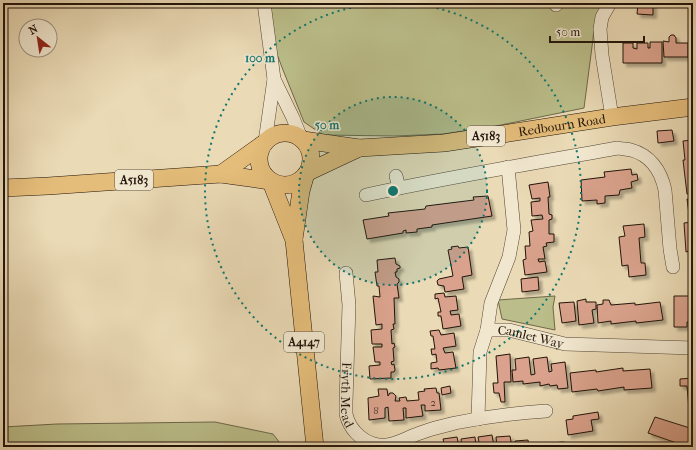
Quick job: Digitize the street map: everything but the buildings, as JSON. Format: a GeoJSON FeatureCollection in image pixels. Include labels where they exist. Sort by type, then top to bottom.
{"type":"FeatureCollection","features":[{"type":"Feature","properties":{"kind":"main road","name":"Redbourn Road"},"geometry":{"type":"LineString","coordinates":[[302,139],[359,148],[444,143],[612,117],[693,107]]}},
{"type":"Feature","properties":{"kind":"main road"},"geometry":{"type":"LineString","coordinates":[[221,174],[271,137],[278,133],[286,132],[294,134],[302,139],[308,146],[311,155],[311,164],[307,174],[298,182],[289,185],[280,185],[271,182],[264,175],[258,160],[264,143]]}},
{"type":"Feature","properties":{"kind":"main road","name":"Redbourn Road"},"geometry":{"type":"LineString","coordinates":[[307,174],[359,148]]}},
{"type":"Feature","properties":{"kind":"main road","name":"A5183"},"geometry":{"type":"LineString","coordinates":[[3,188],[221,174],[271,182]]}},
{"type":"Feature","properties":{"kind":"main road","name":"A4147"},"geometry":{"type":"LineString","coordinates":[[307,174],[301,191],[294,240],[315,446]]}},
{"type":"Feature","properties":{"kind":"main road","name":"A4147"},"geometry":{"type":"LineString","coordinates":[[271,182],[294,240]]}},
{"type":"Feature","properties":{"kind":"street"},"geometry":{"type":"LineString","coordinates":[[264,3],[274,79],[264,143]]}},
{"type":"Feature","properties":{"kind":"street"},"geometry":{"type":"LineString","coordinates":[[610,3],[602,17],[600,29],[602,55],[612,117]]}},
{"type":"Feature","properties":{"kind":"street"},"geometry":{"type":"LineString","coordinates":[[274,79],[302,139]]}},
{"type":"Feature","properties":{"kind":"street"},"geometry":{"type":"LineString","coordinates":[[366,195],[397,182],[508,167],[618,148],[631,150],[641,154],[651,162],[659,171],[663,182],[665,250],[673,267]]}},
{"type":"Feature","properties":{"kind":"street","name":"Camlet Way"},"geometry":{"type":"LineString","coordinates":[[508,167],[514,230],[508,257],[491,303],[487,330],[509,330],[565,344],[693,348]]}},
{"type":"Feature","properties":{"kind":"street","name":"Fryth Mead"},"geometry":{"type":"LineString","coordinates":[[346,273],[343,290],[349,305],[346,414],[350,425],[363,439],[372,444],[395,444],[440,426],[478,418],[531,417],[546,411]]}},
{"type":"Feature","properties":{"kind":"street"},"geometry":{"type":"LineString","coordinates":[[478,418],[480,352],[487,330]]}},
{"type":"Feature","properties":{"kind":"green space"},"geometry":{"type":"Polygon","coordinates":[[[267,3],[606,3],[594,28],[584,108],[496,126],[443,134],[395,136],[323,135],[304,122],[266,25],[267,3]]]}},
{"type":"Feature","properties":{"kind":"green space"},"geometry":{"type":"Polygon","coordinates":[[[555,296],[553,307],[555,330],[502,319],[498,300],[555,296]]]}},
{"type":"Feature","properties":{"kind":"green space"},"geometry":{"type":"Polygon","coordinates":[[[215,422],[273,434],[283,447],[3,447],[3,427],[57,424],[215,422]]]}}]}
